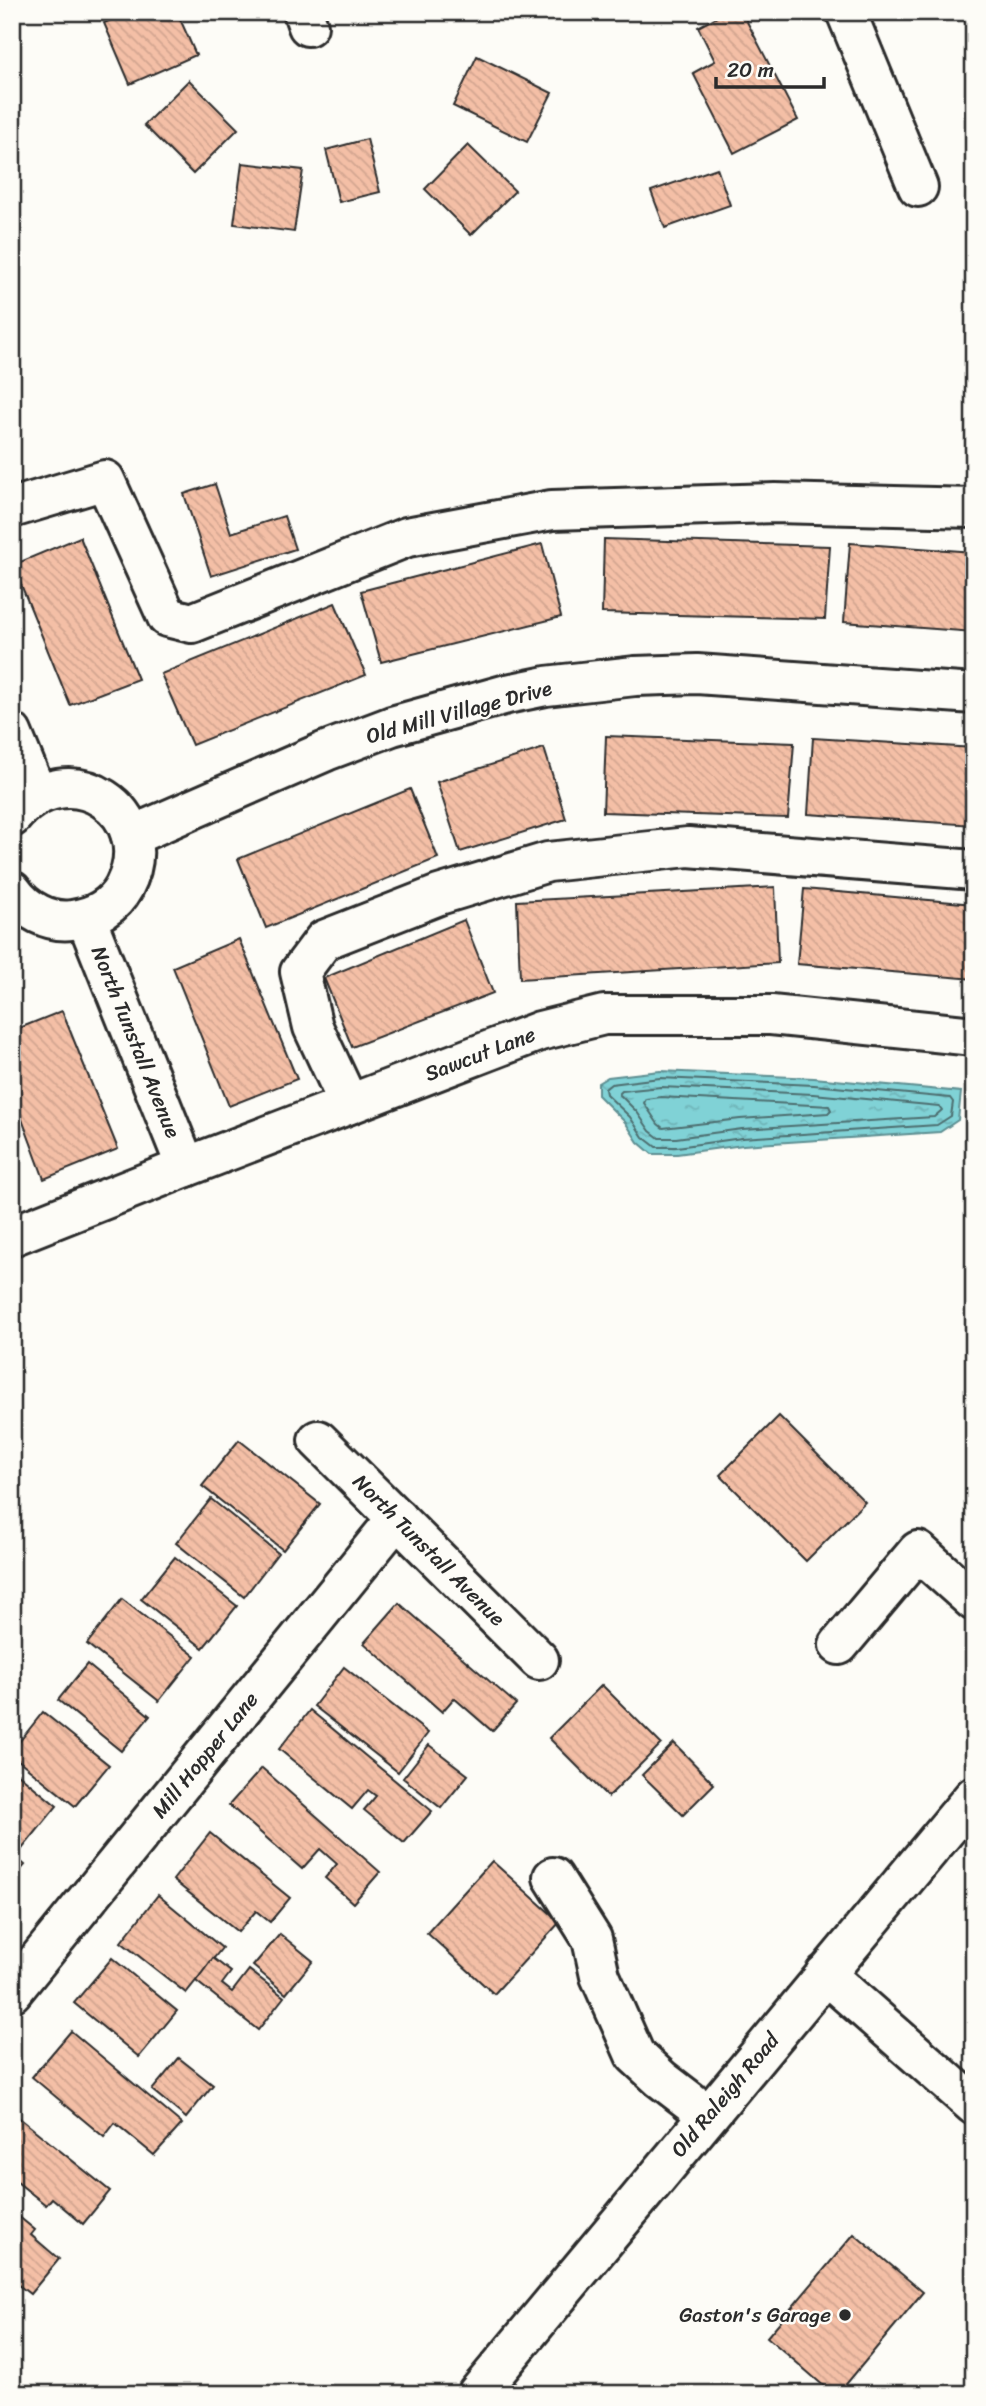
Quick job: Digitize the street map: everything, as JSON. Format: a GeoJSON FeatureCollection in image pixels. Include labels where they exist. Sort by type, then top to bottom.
{"type":"FeatureCollection","features":[{"type":"Feature","properties":{"kind":"street"},"geometry":{"type":"LineString","coordinates":[[846,12],[918,187]]}},
{"type":"Feature","properties":{"kind":"street"},"geometry":{"type":"LineString","coordinates":[[12,508],[105,480],[167,617],[192,622],[407,537],[552,510],[775,502],[974,508]]}},
{"type":"Feature","properties":{"kind":"street","name":"Old Mill Village Drive"},"geometry":{"type":"LineString","coordinates":[[131,836],[326,751],[392,726],[546,686],[635,676],[697,674],[974,694]]}},
{"type":"Feature","properties":{"kind":"street"},"geometry":{"type":"LineString","coordinates":[[12,733],[25,805],[56,788],[75,788],[95,793],[111,804],[123,818],[131,836]]}},
{"type":"Feature","properties":{"kind":"street","name":"North Tunstall Avenue"},"geometry":{"type":"LineString","coordinates":[[12,891],[28,908],[46,918],[66,921],[86,918],[105,909],[120,895],[129,877],[134,857],[131,836]]}},
{"type":"Feature","properties":{"kind":"street"},"geometry":{"type":"LineString","coordinates":[[349,1104],[313,1027],[300,972],[324,940],[439,895],[548,862],[688,847],[974,870]]}},
{"type":"Feature","properties":{"kind":"street","name":"North Tunstall Avenue"},"geometry":{"type":"LineString","coordinates":[[86,918],[186,1167]]}},
{"type":"Feature","properties":{"kind":"street","name":"Sawcut Lane"},"geometry":{"type":"LineString","coordinates":[[12,1236],[540,1031],[604,1015],[771,1015],[974,1036]]}},
{"type":"Feature","properties":{"kind":"street","name":"North Tunstall Avenue"},"geometry":{"type":"LineString","coordinates":[[318,1440],[539,1660]]}},
{"type":"Feature","properties":{"kind":"street","name":"Mill Hopper Lane"},"geometry":{"type":"LineString","coordinates":[[12,1992],[397,1518]]}},
{"type":"Feature","properties":{"kind":"street"},"geometry":{"type":"LineString","coordinates":[[839,1645],[918,1551],[974,1601]]}},
{"type":"Feature","properties":{"kind":"street","name":"Old Raleigh Road"},"geometry":{"type":"LineString","coordinates":[[477,2394],[974,1796]]}},
{"type":"Feature","properties":{"kind":"street"},"geometry":{"type":"LineString","coordinates":[[553,1877],[592,1939],[600,1976],[635,2055],[708,2115]]}},
{"type":"Feature","properties":{"kind":"street"},"geometry":{"type":"LineString","coordinates":[[825,1974],[974,2105]]}},
{"type":"Feature","properties":{"kind":"water"},"geometry":{"type":"Polygon","coordinates":[[[660,1071],[814,1078],[961,1092],[958,1120],[940,1132],[652,1154],[638,1142],[625,1122],[598,1095],[598,1083],[608,1077],[660,1071]]]}},
{"type":"Feature","properties":{"kind":"building"},"geometry":{"type":"Polygon","coordinates":[[[129,12],[177,12],[196,55],[130,84],[104,23],[129,12]]]}},
{"type":"Feature","properties":{"kind":"building"},"geometry":{"type":"Polygon","coordinates":[[[431,12],[491,12],[491,14],[432,19],[431,12]]]}},
{"type":"Feature","properties":{"kind":"building"},"geometry":{"type":"Polygon","coordinates":[[[726,12],[742,12],[798,120],[734,153],[693,73],[715,61],[698,27],[726,12]]]}},
{"type":"Feature","properties":{"kind":"building"},"geometry":{"type":"Polygon","coordinates":[[[962,12],[974,12],[974,48],[962,12]]]}},
{"type":"Feature","properties":{"kind":"building"},"geometry":{"type":"Polygon","coordinates":[[[477,56],[552,93],[527,142],[453,106],[477,56]]]}},
{"type":"Feature","properties":{"kind":"building"},"geometry":{"type":"Polygon","coordinates":[[[189,80],[238,129],[193,174],[144,125],[189,80]]]}},
{"type":"Feature","properties":{"kind":"building"},"geometry":{"type":"Polygon","coordinates":[[[367,139],[380,192],[339,202],[326,150],[367,139]]]}},
{"type":"Feature","properties":{"kind":"building"},"geometry":{"type":"Polygon","coordinates":[[[468,145],[515,191],[471,235],[425,189],[468,145]]]}},
{"type":"Feature","properties":{"kind":"building"},"geometry":{"type":"Polygon","coordinates":[[[242,163],[303,170],[294,232],[234,224],[242,163]]]}},
{"type":"Feature","properties":{"kind":"building"},"geometry":{"type":"Polygon","coordinates":[[[717,168],[730,205],[665,228],[651,191],[717,168]]]}},
{"type":"Feature","properties":{"kind":"building"},"geometry":{"type":"Polygon","coordinates":[[[215,484],[231,533],[284,516],[295,549],[211,576],[184,494],[215,484]]]}},
{"type":"Feature","properties":{"kind":"building"},"geometry":{"type":"Polygon","coordinates":[[[80,537],[138,679],[70,705],[13,565],[80,537]]]}},
{"type":"Feature","properties":{"kind":"building"},"geometry":{"type":"Polygon","coordinates":[[[604,539],[830,546],[825,619],[602,613],[604,539]]]}},
{"type":"Feature","properties":{"kind":"building"},"geometry":{"type":"Polygon","coordinates":[[[850,543],[974,552],[974,632],[844,622],[850,543]]]}},
{"type":"Feature","properties":{"kind":"building"},"geometry":{"type":"Polygon","coordinates":[[[542,544],[561,617],[381,662],[361,591],[542,544]]]}},
{"type":"Feature","properties":{"kind":"building"},"geometry":{"type":"Polygon","coordinates":[[[335,603],[366,675],[192,745],[161,674],[335,603]]]}},
{"type":"Feature","properties":{"kind":"building"},"geometry":{"type":"Polygon","coordinates":[[[606,736],[794,743],[788,818],[603,812],[606,736]]]}},
{"type":"Feature","properties":{"kind":"building"},"geometry":{"type":"Polygon","coordinates":[[[813,738],[974,748],[974,825],[808,814],[813,738]]]}},
{"type":"Feature","properties":{"kind":"building"},"geometry":{"type":"Polygon","coordinates":[[[544,748],[566,819],[460,852],[437,782],[544,748]]]}},
{"type":"Feature","properties":{"kind":"building"},"geometry":{"type":"Polygon","coordinates":[[[410,789],[438,858],[266,928],[238,859],[410,789]]]}},
{"type":"Feature","properties":{"kind":"building"},"geometry":{"type":"Polygon","coordinates":[[[775,887],[778,963],[520,979],[517,901],[775,887]]]}},
{"type":"Feature","properties":{"kind":"building"},"geometry":{"type":"Polygon","coordinates":[[[804,889],[974,904],[974,979],[797,964],[804,889]]]}},
{"type":"Feature","properties":{"kind":"building"},"geometry":{"type":"Polygon","coordinates":[[[464,920],[493,993],[352,1047],[324,978],[464,920]]]}},
{"type":"Feature","properties":{"kind":"building"},"geometry":{"type":"Polygon","coordinates":[[[239,939],[297,1079],[229,1106],[173,967],[239,939]]]}},
{"type":"Feature","properties":{"kind":"building"},"geometry":{"type":"Polygon","coordinates":[[[62,1011],[118,1149],[44,1179],[12,1092],[12,1031],[62,1011]]]}},
{"type":"Feature","properties":{"kind":"building"},"geometry":{"type":"Polygon","coordinates":[[[779,1416],[865,1502],[806,1561],[720,1475],[779,1416]]]}},
{"type":"Feature","properties":{"kind":"building"},"geometry":{"type":"Polygon","coordinates":[[[239,1440],[320,1504],[283,1550],[202,1486],[239,1440]]]}},
{"type":"Feature","properties":{"kind":"building"},"geometry":{"type":"Polygon","coordinates":[[[211,1499],[278,1553],[244,1597],[176,1543],[211,1499]]]}},
{"type":"Feature","properties":{"kind":"building"},"geometry":{"type":"Polygon","coordinates":[[[175,1557],[237,1606],[203,1648],[141,1599],[175,1557]]]}},
{"type":"Feature","properties":{"kind":"building"},"geometry":{"type":"Polygon","coordinates":[[[122,1599],[195,1656],[159,1701],[87,1644],[122,1599]]]}},
{"type":"Feature","properties":{"kind":"building"},"geometry":{"type":"Polygon","coordinates":[[[399,1603],[516,1704],[492,1731],[454,1698],[442,1712],[364,1643],[399,1603]]]}},
{"type":"Feature","properties":{"kind":"building"},"geometry":{"type":"Polygon","coordinates":[[[87,1664],[150,1716],[121,1751],[58,1700],[87,1664]]]}},
{"type":"Feature","properties":{"kind":"building"},"geometry":{"type":"Polygon","coordinates":[[[344,1667],[428,1733],[398,1772],[314,1706],[344,1667]]]}},
{"type":"Feature","properties":{"kind":"building"},"geometry":{"type":"Polygon","coordinates":[[[602,1685],[661,1744],[608,1797],[549,1738],[602,1685]]]}},
{"type":"Feature","properties":{"kind":"building"},"geometry":{"type":"Polygon","coordinates":[[[310,1710],[432,1811],[404,1843],[364,1810],[376,1796],[368,1790],[352,1809],[279,1749],[310,1710]]]}},
{"type":"Feature","properties":{"kind":"building"},"geometry":{"type":"Polygon","coordinates":[[[43,1712],[109,1765],[75,1806],[12,1755],[12,1751],[43,1712]]]}},
{"type":"Feature","properties":{"kind":"building"},"geometry":{"type":"Polygon","coordinates":[[[674,1743],[714,1784],[683,1815],[642,1775],[674,1743]]]}},
{"type":"Feature","properties":{"kind":"building"},"geometry":{"type":"Polygon","coordinates":[[[429,1745],[468,1775],[441,1808],[403,1778],[429,1745]]]}},
{"type":"Feature","properties":{"kind":"building"},"geometry":{"type":"Polygon","coordinates":[[[262,1768],[380,1872],[353,1903],[325,1878],[337,1864],[320,1849],[302,1869],[229,1805],[262,1768]]]}},
{"type":"Feature","properties":{"kind":"building"},"geometry":{"type":"Polygon","coordinates":[[[12,1769],[57,1806],[22,1849],[12,1841],[12,1769]]]}},
{"type":"Feature","properties":{"kind":"building"},"geometry":{"type":"Polygon","coordinates":[[[210,1833],[290,1898],[270,1922],[256,1911],[238,1932],[173,1880],[210,1833]]]}},
{"type":"Feature","properties":{"kind":"building"},"geometry":{"type":"Polygon","coordinates":[[[12,1854],[25,1865],[12,1880],[12,1854]]]}},
{"type":"Feature","properties":{"kind":"building"},"geometry":{"type":"Polygon","coordinates":[[[492,1861],[560,1922],[494,1994],[427,1933],[492,1861]]]}},
{"type":"Feature","properties":{"kind":"building"},"geometry":{"type":"Polygon","coordinates":[[[158,1895],[222,1948],[186,1993],[121,1942],[158,1895]]]}},
{"type":"Feature","properties":{"kind":"building"},"geometry":{"type":"Polygon","coordinates":[[[280,1934],[313,1961],[286,1994],[253,1966],[280,1934]]]}},
{"type":"Feature","properties":{"kind":"building"},"geometry":{"type":"Polygon","coordinates":[[[112,1958],[177,2011],[139,2057],[74,2003],[112,1958]]]}},
{"type":"Feature","properties":{"kind":"building"},"geometry":{"type":"Polygon","coordinates":[[[213,1958],[231,1972],[222,1984],[232,1992],[249,1970],[284,1997],[258,2030],[196,1981],[213,1958]]]}},
{"type":"Feature","properties":{"kind":"building"},"geometry":{"type":"Polygon","coordinates":[[[71,2031],[182,2124],[154,2155],[115,2123],[104,2137],[32,2077],[71,2031]]]}},
{"type":"Feature","properties":{"kind":"building"},"geometry":{"type":"Polygon","coordinates":[[[179,2058],[213,2085],[186,2118],[152,2090],[179,2058]]]}},
{"type":"Feature","properties":{"kind":"building"},"geometry":{"type":"Polygon","coordinates":[[[12,2112],[110,2191],[83,2224],[52,2198],[46,2205],[12,2178],[12,2112]]]}},
{"type":"Feature","properties":{"kind":"building"},"geometry":{"type":"Polygon","coordinates":[[[12,2211],[35,2230],[31,2235],[59,2259],[30,2294],[12,2280],[12,2211]]]}},
{"type":"Feature","properties":{"kind":"building","name":"Gaston's Garage"},"geometry":{"type":"Polygon","coordinates":[[[854,2234],[923,2292],[838,2394],[833,2394],[767,2337],[854,2234]]]}},
{"type":"Feature","properties":{"kind":"place","name":"Gaston's Garage"},"geometry":{"type":"Point","coordinates":[845,2315]}}]}
